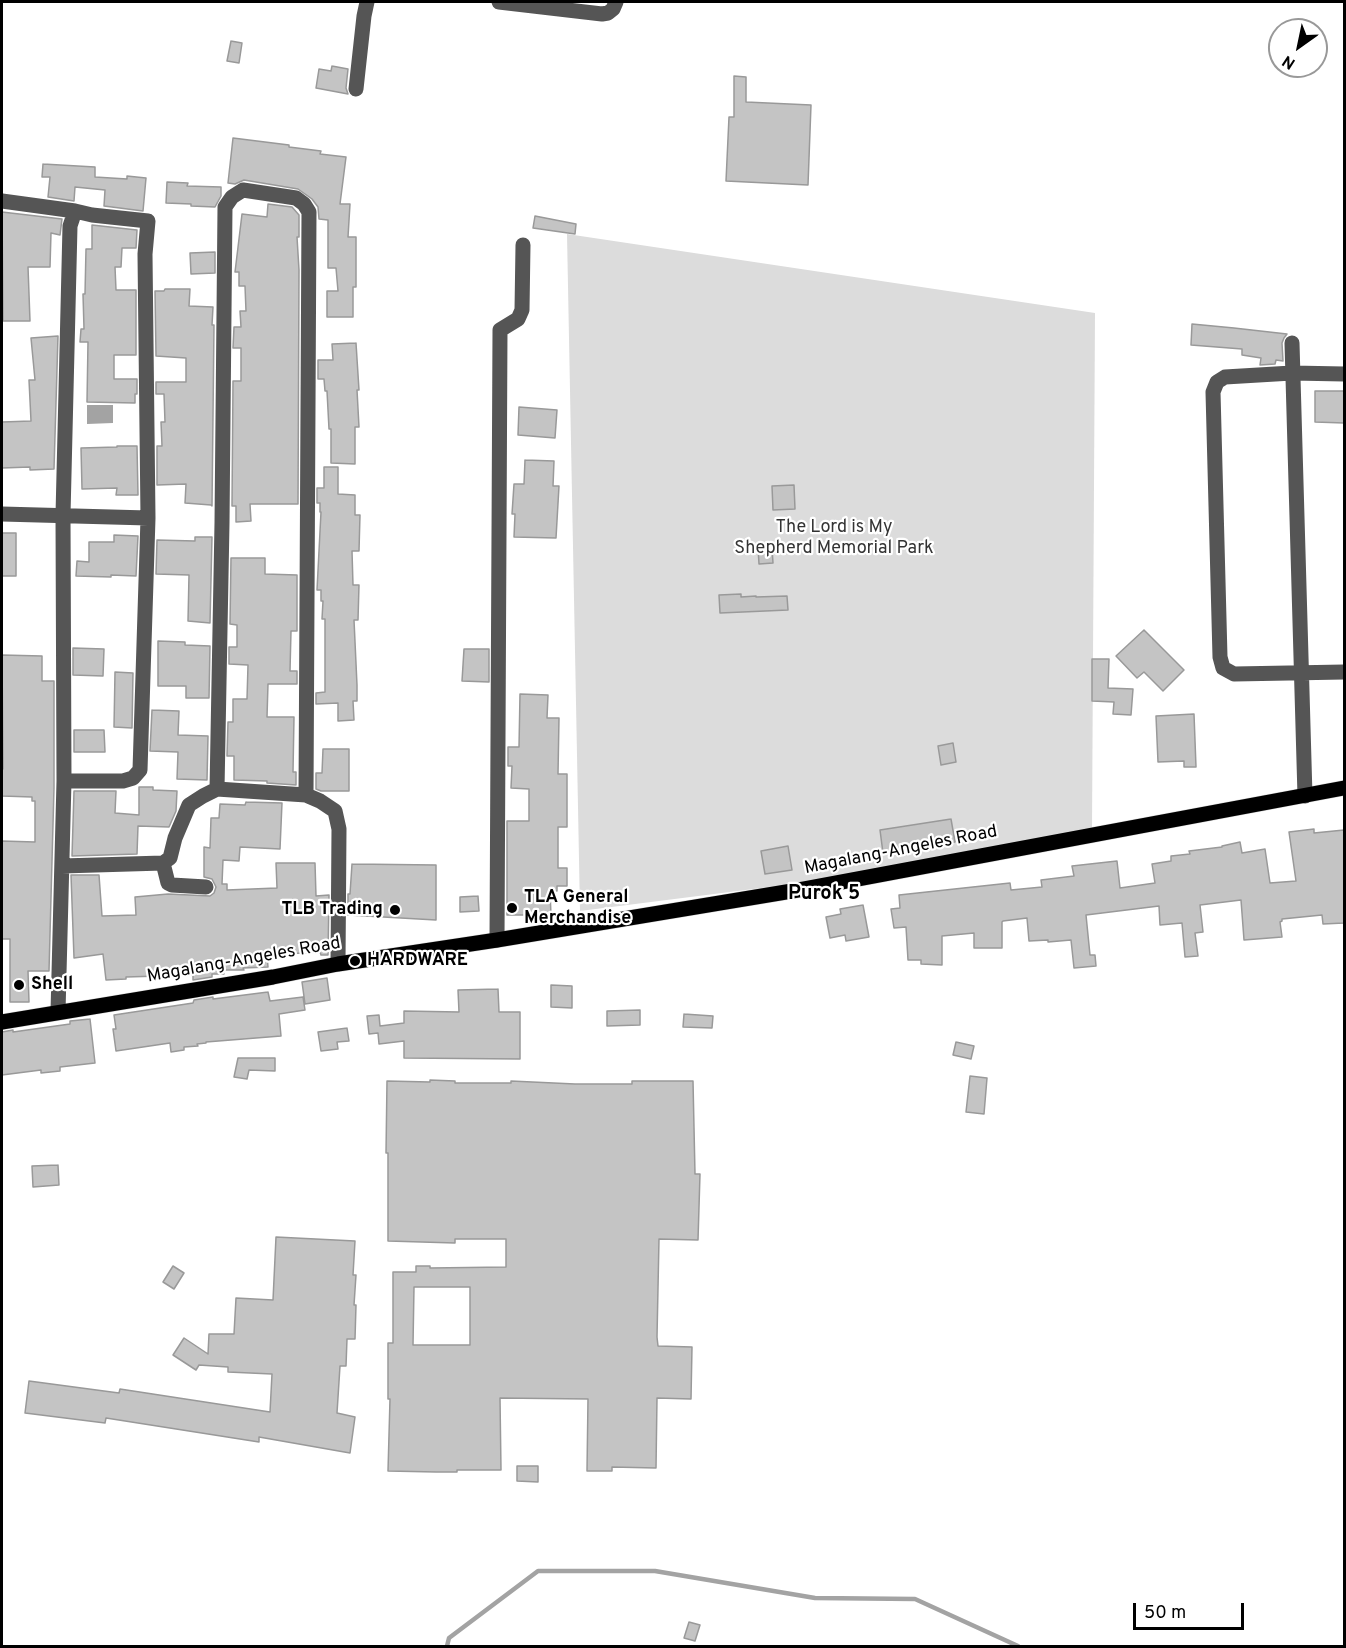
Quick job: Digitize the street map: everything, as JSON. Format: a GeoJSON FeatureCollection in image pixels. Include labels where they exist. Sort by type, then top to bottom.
{"type":"FeatureCollection","features":[{"type":"Feature","properties":{"kind":"main road","name":"Magalang-Angeles Road"},"geometry":{"type":"LineString","coordinates":[[2,1022],[338,964],[804,889],[1344,788]]}},
{"type":"Feature","properties":{"kind":"street"},"geometry":{"type":"LineString","coordinates":[[356,89],[367,2]]}},
{"type":"Feature","properties":{"kind":"street"},"geometry":{"type":"LineString","coordinates":[[499,2],[602,14],[613,9],[616,2]]}},
{"type":"Feature","properties":{"kind":"street"},"geometry":{"type":"LineString","coordinates":[[217,789],[225,207],[232,197],[243,190],[296,198],[309,212],[306,795]]}},
{"type":"Feature","properties":{"kind":"street"},"geometry":{"type":"LineString","coordinates":[[2,201],[148,221],[145,254],[147,518],[140,770],[133,778],[123,781],[64,780]]}},
{"type":"Feature","properties":{"kind":"street"},"geometry":{"type":"LineString","coordinates":[[58,1012],[64,780],[63,515],[70,226],[75,211]]}},
{"type":"Feature","properties":{"kind":"street"},"geometry":{"type":"LineString","coordinates":[[496,940],[500,330],[518,319],[522,310],[524,244]]}},
{"type":"Feature","properties":{"kind":"street"},"geometry":{"type":"LineString","coordinates":[[1292,343],[1305,796]]}},
{"type":"Feature","properties":{"kind":"street"},"geometry":{"type":"LineString","coordinates":[[1344,374],[1292,373],[1226,377],[1216,382],[1214,392],[1220,657],[1223,668],[1234,674],[1344,672]]}},
{"type":"Feature","properties":{"kind":"street"},"geometry":{"type":"LineString","coordinates":[[2,514],[147,518]]}},
{"type":"Feature","properties":{"kind":"street"},"geometry":{"type":"LineString","coordinates":[[62,867],[163,863],[170,858],[175,838],[189,805],[217,789],[306,795],[335,811],[339,829],[338,964]]}},
{"type":"Feature","properties":{"kind":"street"},"geometry":{"type":"LineString","coordinates":[[163,863],[168,883],[206,887]]}},
{"type":"Feature","properties":{"kind":"green space","name":"The Lord is My Shepherd Memorial Park"},"geometry":{"type":"Polygon","coordinates":[[[567,234],[1095,313],[1092,829],[848,877],[580,911],[567,234]]]}},
{"type":"Feature","properties":{"kind":"shaded area"},"geometry":{"type":"Polygon","coordinates":[[[87,405],[113,405],[113,423],[87,424],[87,405]]]}},
{"type":"Feature","properties":{"kind":"building"},"geometry":{"type":"Polygon","coordinates":[[[231,41],[242,43],[239,63],[227,61],[231,41]]]}},
{"type":"Feature","properties":{"kind":"building"},"geometry":{"type":"Polygon","coordinates":[[[332,66],[348,69],[346,88],[348,94],[316,88],[319,69],[331,71],[332,66]]]}},
{"type":"Feature","properties":{"kind":"building"},"geometry":{"type":"Polygon","coordinates":[[[734,76],[746,77],[746,102],[811,105],[808,185],[726,181],[729,117],[734,117],[734,76]]]}},
{"type":"Feature","properties":{"kind":"building"},"geometry":{"type":"Polygon","coordinates":[[[233,138],[289,145],[289,147],[321,151],[320,154],[346,157],[340,204],[350,204],[348,237],[356,237],[356,287],[353,287],[353,317],[327,317],[327,291],[338,291],[336,268],[328,268],[328,220],[319,219],[318,207],[312,199],[298,189],[244,180],[235,184],[228,183],[233,138]]]}},
{"type":"Feature","properties":{"kind":"building"},"geometry":{"type":"Polygon","coordinates":[[[43,164],[95,167],[95,177],[146,178],[143,211],[104,206],[105,190],[75,187],[74,201],[48,197],[50,177],[42,177],[43,164]]]}},
{"type":"Feature","properties":{"kind":"building"},"geometry":{"type":"Polygon","coordinates":[[[167,182],[188,183],[187,186],[221,187],[221,196],[215,207],[166,203],[167,182]]]}},
{"type":"Feature","properties":{"kind":"building"},"geometry":{"type":"Polygon","coordinates":[[[268,204],[292,207],[299,215],[299,237],[297,237],[299,270],[298,504],[250,504],[251,521],[236,522],[236,506],[232,506],[233,381],[241,381],[241,348],[233,348],[234,327],[241,327],[240,311],[246,311],[245,286],[239,286],[239,272],[235,272],[242,214],[267,217],[268,204]]]}},
{"type":"Feature","properties":{"kind":"building"},"geometry":{"type":"Polygon","coordinates":[[[2,212],[62,219],[60,235],[51,233],[50,267],[28,267],[30,321],[3,321],[2,212]]]}},
{"type":"Feature","properties":{"kind":"building"},"geometry":{"type":"Polygon","coordinates":[[[535,216],[576,224],[575,234],[533,228],[535,216]]]}},
{"type":"Feature","properties":{"kind":"building"},"geometry":{"type":"Polygon","coordinates":[[[92,225],[137,230],[136,248],[122,248],[121,267],[115,267],[116,290],[136,290],[136,355],[114,355],[114,379],[137,379],[135,403],[87,402],[88,342],[80,342],[81,329],[84,329],[83,294],[85,294],[86,249],[92,249],[92,225]]]}},
{"type":"Feature","properties":{"kind":"building"},"geometry":{"type":"Polygon","coordinates":[[[215,252],[215,273],[191,274],[190,253],[215,252]]]}},
{"type":"Feature","properties":{"kind":"building"},"geometry":{"type":"Polygon","coordinates":[[[190,289],[189,306],[213,307],[212,506],[185,503],[186,484],[157,485],[157,446],[162,446],[161,422],[165,422],[164,394],[156,394],[156,382],[186,382],[186,358],[156,356],[155,291],[190,289]]]}},
{"type":"Feature","properties":{"kind":"building"},"geometry":{"type":"Polygon","coordinates":[[[1192,324],[1287,334],[1282,343],[1283,361],[1276,360],[1275,364],[1260,365],[1261,358],[1242,355],[1242,349],[1191,345],[1192,324]]]}},
{"type":"Feature","properties":{"kind":"building"},"geometry":{"type":"Polygon","coordinates":[[[58,336],[54,469],[2,468],[2,422],[31,421],[29,380],[35,380],[31,338],[58,336]]]}},
{"type":"Feature","properties":{"kind":"building"},"geometry":{"type":"Polygon","coordinates":[[[356,343],[359,427],[355,427],[355,464],[331,463],[331,429],[329,429],[327,391],[325,391],[324,379],[318,379],[318,360],[333,360],[332,344],[356,343]]]}},
{"type":"Feature","properties":{"kind":"building"},"geometry":{"type":"Polygon","coordinates":[[[1315,391],[1344,391],[1344,423],[1315,422],[1315,391]]]}},
{"type":"Feature","properties":{"kind":"building"},"geometry":{"type":"Polygon","coordinates":[[[519,407],[557,410],[555,438],[518,435],[519,407]]]}},
{"type":"Feature","properties":{"kind":"building"},"geometry":{"type":"Polygon","coordinates":[[[137,446],[138,495],[116,495],[117,488],[82,489],[81,448],[137,446]]]}},
{"type":"Feature","properties":{"kind":"building"},"geometry":{"type":"Polygon","coordinates":[[[525,460],[554,461],[553,486],[559,486],[556,538],[514,537],[515,514],[512,514],[514,484],[524,484],[525,460]]]}},
{"type":"Feature","properties":{"kind":"building"},"geometry":{"type":"Polygon","coordinates":[[[324,467],[338,467],[338,494],[355,495],[355,515],[360,515],[359,551],[352,551],[353,585],[359,585],[358,620],[354,620],[357,701],[353,701],[354,720],[338,721],[338,703],[316,704],[316,693],[325,692],[325,619],[322,619],[321,590],[317,590],[321,512],[320,503],[317,503],[317,488],[324,488],[324,467]]]}},
{"type":"Feature","properties":{"kind":"building"},"geometry":{"type":"Polygon","coordinates":[[[794,485],[795,509],[773,510],[772,486],[794,485]]]}},
{"type":"Feature","properties":{"kind":"building"},"geometry":{"type":"Polygon","coordinates":[[[2,533],[16,533],[16,576],[2,576],[2,533]]]}},
{"type":"Feature","properties":{"kind":"building"},"geometry":{"type":"Polygon","coordinates":[[[114,535],[138,536],[136,576],[76,576],[77,561],[89,562],[89,542],[114,542],[114,535]]]}},
{"type":"Feature","properties":{"kind":"building"},"geometry":{"type":"Polygon","coordinates":[[[195,537],[212,537],[210,623],[188,621],[189,575],[156,574],[157,540],[195,541],[195,537]]]}},
{"type":"Feature","properties":{"kind":"building"},"geometry":{"type":"Polygon","coordinates":[[[758,548],[772,548],[773,563],[759,564],[758,548]]]}},
{"type":"Feature","properties":{"kind":"building"},"geometry":{"type":"Polygon","coordinates":[[[231,558],[265,558],[265,574],[297,575],[297,631],[291,631],[290,671],[297,671],[297,684],[268,684],[267,717],[294,717],[293,772],[296,772],[296,785],[234,780],[234,756],[227,756],[228,722],[233,722],[233,699],[247,699],[248,665],[229,664],[229,647],[237,647],[237,625],[230,624],[231,558]]]}},
{"type":"Feature","properties":{"kind":"building"},"geometry":{"type":"Polygon","coordinates":[[[741,594],[741,597],[787,596],[788,610],[720,613],[719,595],[741,594]]]}},
{"type":"Feature","properties":{"kind":"building"},"geometry":{"type":"Polygon","coordinates":[[[1144,630],[1184,670],[1163,691],[1144,672],[1137,678],[1116,656],[1144,630]]]}},
{"type":"Feature","properties":{"kind":"building"},"geometry":{"type":"Polygon","coordinates":[[[158,641],[210,646],[209,698],[186,698],[186,686],[158,686],[158,641]]]}},
{"type":"Feature","properties":{"kind":"building"},"geometry":{"type":"Polygon","coordinates":[[[73,648],[104,649],[103,676],[73,675],[73,648]]]}},
{"type":"Feature","properties":{"kind":"building"},"geometry":{"type":"Polygon","coordinates":[[[464,649],[489,649],[489,682],[462,681],[464,649]]]}},
{"type":"Feature","properties":{"kind":"building"},"geometry":{"type":"Polygon","coordinates":[[[2,655],[42,656],[42,681],[54,681],[54,788],[49,971],[28,971],[29,1002],[10,1002],[10,939],[2,939],[2,841],[35,842],[35,801],[32,801],[32,797],[2,796],[2,655]]]}},
{"type":"Feature","properties":{"kind":"building"},"geometry":{"type":"Polygon","coordinates":[[[1092,659],[1109,659],[1108,688],[1133,689],[1131,715],[1113,714],[1114,702],[1092,701],[1092,659]]]}},
{"type":"Feature","properties":{"kind":"building"},"geometry":{"type":"Polygon","coordinates":[[[115,672],[133,673],[132,728],[114,727],[115,672]]]}},
{"type":"Feature","properties":{"kind":"building"},"geometry":{"type":"Polygon","coordinates":[[[520,694],[548,695],[547,718],[559,718],[558,774],[567,774],[567,827],[558,827],[558,868],[567,868],[567,886],[557,886],[557,891],[550,891],[551,915],[507,915],[507,821],[529,821],[529,789],[511,788],[512,766],[508,766],[508,747],[519,747],[520,694]]]}},
{"type":"Feature","properties":{"kind":"building"},"geometry":{"type":"Polygon","coordinates":[[[152,710],[179,711],[178,735],[208,736],[207,780],[177,779],[178,752],[150,751],[152,710]]]}},
{"type":"Feature","properties":{"kind":"building"},"geometry":{"type":"Polygon","coordinates":[[[1194,714],[1196,767],[1184,767],[1184,761],[1158,762],[1156,716],[1194,714]]]}},
{"type":"Feature","properties":{"kind":"building"},"geometry":{"type":"Polygon","coordinates":[[[74,730],[104,730],[105,752],[74,752],[74,730]]]}},
{"type":"Feature","properties":{"kind":"building"},"geometry":{"type":"Polygon","coordinates":[[[953,743],[956,762],[941,765],[938,746],[953,743]]]}},
{"type":"Feature","properties":{"kind":"building"},"geometry":{"type":"Polygon","coordinates":[[[323,749],[349,749],[349,791],[316,789],[316,773],[322,773],[323,749]]]}},
{"type":"Feature","properties":{"kind":"building"},"geometry":{"type":"Polygon","coordinates":[[[139,787],[177,791],[176,811],[169,827],[138,826],[137,854],[72,856],[74,791],[116,791],[115,813],[139,815],[139,787]]]}},
{"type":"Feature","properties":{"kind":"building"},"geometry":{"type":"Polygon","coordinates":[[[246,802],[282,803],[280,849],[240,847],[239,861],[223,860],[222,884],[227,884],[227,890],[277,888],[276,863],[315,863],[316,896],[329,895],[328,955],[321,955],[320,952],[267,955],[268,967],[223,970],[224,974],[212,974],[212,977],[193,980],[193,975],[126,977],[126,979],[106,980],[103,954],[74,958],[71,875],[99,875],[102,916],[136,915],[135,897],[168,894],[210,896],[216,887],[212,879],[204,877],[204,847],[210,848],[211,818],[219,818],[220,804],[245,805],[246,802]]]}},
{"type":"Feature","properties":{"kind":"building"},"geometry":{"type":"Polygon","coordinates":[[[951,819],[955,842],[883,853],[880,830],[951,819]]]}},
{"type":"Feature","properties":{"kind":"building"},"geometry":{"type":"Polygon","coordinates":[[[1314,829],[1314,833],[1344,830],[1344,923],[1323,924],[1322,915],[1282,919],[1280,922],[1282,937],[1244,940],[1241,900],[1200,905],[1203,932],[1195,933],[1198,956],[1185,957],[1182,923],[1160,925],[1159,906],[1086,915],[1090,955],[1095,955],[1096,966],[1074,968],[1071,940],[1029,941],[1027,918],[1002,922],[1002,948],[974,948],[974,933],[942,936],[942,965],[921,964],[921,960],[908,960],[906,927],[894,928],[891,909],[900,908],[899,895],[1010,883],[1011,890],[1042,887],[1041,880],[1074,876],[1072,866],[1117,861],[1120,888],[1155,883],[1152,864],[1171,861],[1171,856],[1190,854],[1189,851],[1240,842],[1242,853],[1265,849],[1270,883],[1296,881],[1289,832],[1314,829]]]}},
{"type":"Feature","properties":{"kind":"building"},"geometry":{"type":"Polygon","coordinates":[[[788,846],[792,870],[765,874],[761,851],[788,846]]]}},
{"type":"Feature","properties":{"kind":"building"},"geometry":{"type":"Polygon","coordinates":[[[352,864],[436,865],[436,920],[348,915],[352,864]]]}},
{"type":"Feature","properties":{"kind":"building"},"geometry":{"type":"Polygon","coordinates":[[[478,896],[479,911],[460,912],[460,897],[478,896]]]}},
{"type":"Feature","properties":{"kind":"building"},"geometry":{"type":"Polygon","coordinates":[[[863,905],[869,937],[846,941],[845,935],[830,938],[826,917],[841,914],[840,909],[863,905]]]}},
{"type":"Feature","properties":{"kind":"building"},"geometry":{"type":"Polygon","coordinates":[[[327,978],[330,1000],[305,1004],[302,982],[327,978]]]}},
{"type":"Feature","properties":{"kind":"building"},"geometry":{"type":"Polygon","coordinates":[[[551,985],[572,986],[572,1008],[551,1007],[551,985]]]}},
{"type":"Feature","properties":{"kind":"building"},"geometry":{"type":"Polygon","coordinates":[[[498,989],[499,1012],[520,1012],[520,1059],[404,1058],[404,1041],[379,1044],[378,1033],[369,1034],[367,1016],[379,1015],[380,1026],[404,1023],[404,1011],[459,1012],[458,990],[498,989]]]}},
{"type":"Feature","properties":{"kind":"building"},"geometry":{"type":"Polygon","coordinates":[[[268,992],[270,1001],[303,997],[305,1010],[279,1014],[281,1036],[206,1042],[171,1052],[170,1043],[116,1051],[114,1015],[193,1003],[194,1000],[213,997],[213,999],[268,992]]]}},
{"type":"Feature","properties":{"kind":"building"},"geometry":{"type":"Polygon","coordinates":[[[640,1010],[640,1025],[607,1026],[607,1011],[640,1010]]]}},
{"type":"Feature","properties":{"kind":"building"},"geometry":{"type":"Polygon","coordinates":[[[684,1014],[713,1016],[712,1028],[683,1027],[684,1014]]]}},
{"type":"Feature","properties":{"kind":"building"},"geometry":{"type":"Polygon","coordinates":[[[90,1019],[95,1063],[60,1067],[60,1071],[41,1073],[41,1070],[2,1075],[2,1032],[70,1024],[70,1021],[90,1019]]]}},
{"type":"Feature","properties":{"kind":"building"},"geometry":{"type":"Polygon","coordinates":[[[347,1028],[349,1041],[337,1042],[338,1049],[321,1051],[318,1032],[347,1028]]]}},
{"type":"Feature","properties":{"kind":"building"},"geometry":{"type":"Polygon","coordinates":[[[956,1042],[974,1046],[971,1059],[953,1055],[956,1042]]]}},
{"type":"Feature","properties":{"kind":"building"},"geometry":{"type":"Polygon","coordinates":[[[238,1058],[275,1058],[275,1071],[249,1070],[247,1079],[234,1077],[238,1058]]]}},
{"type":"Feature","properties":{"kind":"building"},"geometry":{"type":"Polygon","coordinates":[[[970,1076],[987,1078],[984,1114],[966,1112],[970,1076]]]}},
{"type":"Feature","properties":{"kind":"building"},"geometry":{"type":"Polygon","coordinates":[[[430,1080],[455,1081],[455,1083],[511,1083],[511,1081],[632,1084],[632,1081],[693,1081],[695,1174],[700,1174],[698,1240],[659,1239],[657,1337],[658,1346],[692,1347],[691,1399],[657,1398],[656,1468],[612,1467],[612,1471],[587,1471],[588,1399],[500,1398],[501,1470],[388,1471],[390,1399],[388,1399],[388,1343],[393,1343],[393,1272],[416,1272],[416,1266],[430,1266],[430,1268],[506,1267],[506,1239],[455,1239],[455,1243],[388,1241],[387,1081],[430,1082],[430,1080]],[[414,1287],[413,1345],[470,1345],[470,1287],[414,1287]]]}},
{"type":"Feature","properties":{"kind":"building"},"geometry":{"type":"Polygon","coordinates":[[[58,1165],[59,1185],[33,1187],[32,1166],[58,1165]]]}},
{"type":"Feature","properties":{"kind":"building"},"geometry":{"type":"Polygon","coordinates":[[[276,1237],[355,1241],[353,1275],[356,1275],[355,1339],[347,1339],[346,1366],[340,1366],[337,1413],[355,1417],[350,1453],[259,1437],[259,1442],[106,1418],[105,1423],[25,1413],[29,1381],[119,1393],[120,1389],[270,1412],[272,1374],[228,1372],[228,1367],[199,1365],[196,1370],[173,1355],[184,1338],[208,1354],[209,1334],[234,1334],[236,1298],[273,1300],[276,1237]]]}},
{"type":"Feature","properties":{"kind":"building"},"geometry":{"type":"Polygon","coordinates":[[[173,1266],[184,1273],[174,1289],[163,1282],[173,1266]]]}},
{"type":"Feature","properties":{"kind":"building"},"geometry":{"type":"Polygon","coordinates":[[[517,1466],[538,1466],[538,1482],[517,1481],[517,1466]]]}},
{"type":"Feature","properties":{"kind":"building"},"geometry":{"type":"Polygon","coordinates":[[[689,1622],[700,1625],[695,1641],[684,1638],[689,1622]]]}},
{"type":"Feature","properties":{"kind":"waterway"},"geometry":{"type":"LineString","coordinates":[[447,1646],[449,1638],[538,1571],[655,1571],[815,1598],[915,1599],[1018,1646]]}},
{"type":"Feature","properties":{"kind":"place","name":"TLA General Merchandise"},"geometry":{"type":"Point","coordinates":[512,908]}},
{"type":"Feature","properties":{"kind":"place","name":"TLB Trading"},"geometry":{"type":"Point","coordinates":[395,910]}},
{"type":"Feature","properties":{"kind":"place","name":"HARDWARE"},"geometry":{"type":"Point","coordinates":[355,961]}},
{"type":"Feature","properties":{"kind":"place","name":"Shell"},"geometry":{"type":"Point","coordinates":[19,985]}},
{"type":"Feature","properties":{"kind":"district","name":"Purok 5"},"geometry":{"type":"Point","coordinates":[824,895]}}]}
